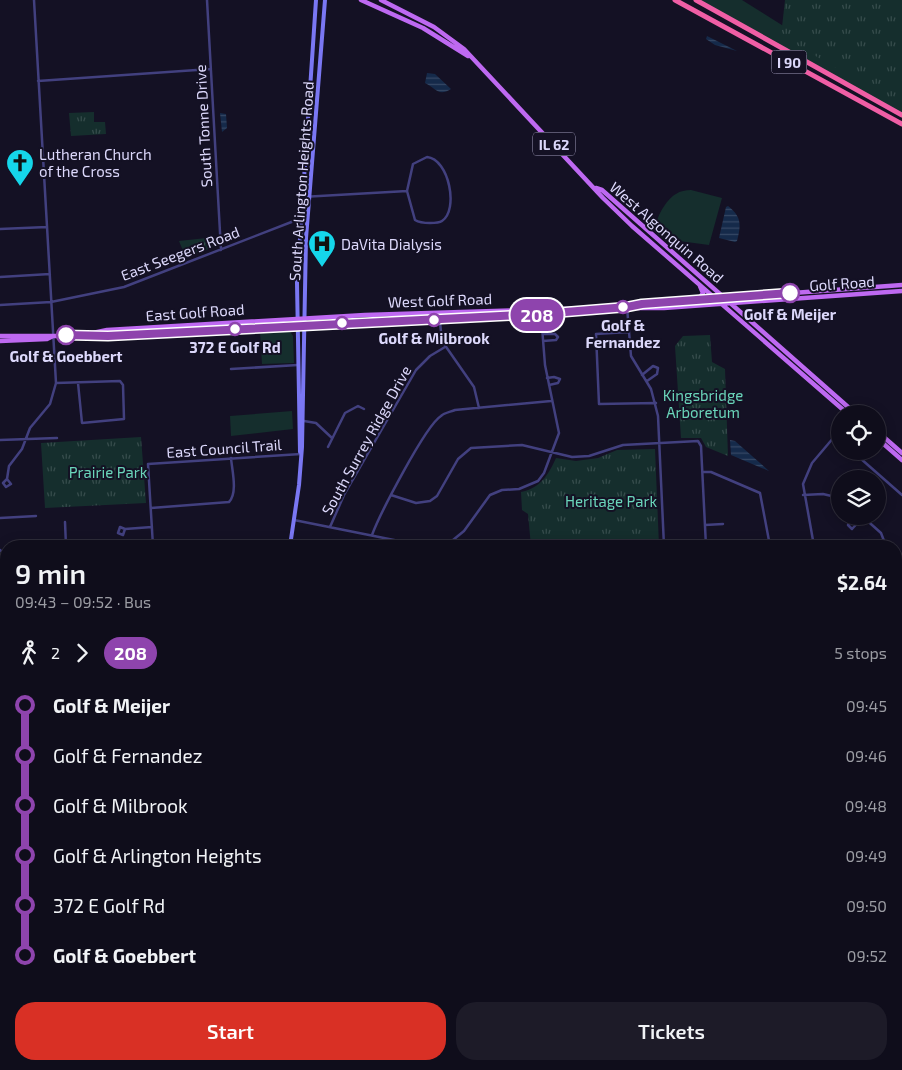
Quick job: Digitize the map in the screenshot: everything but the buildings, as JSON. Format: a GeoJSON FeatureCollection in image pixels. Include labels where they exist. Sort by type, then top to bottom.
{"type":"FeatureCollection","features":[{"type":"Feature","properties":{"kind":"highway","name":"I 90"},"geometry":{"type":"LineString","coordinates":[[675,0],[902,124]]}},
{"type":"Feature","properties":{"kind":"highway","name":"I 90"},"geometry":{"type":"LineString","coordinates":[[696,0],[902,114]]}},
{"type":"Feature","properties":{"kind":"main road","name":"South Arlington Heights Road"},"geometry":{"type":"LineString","coordinates":[[301,454],[299,446],[298,365],[300,220],[316,0]]}},
{"type":"Feature","properties":{"kind":"main road","name":"South Arlington Heights Road"},"geometry":{"type":"LineString","coordinates":[[291,540],[304,421],[307,220],[325,0]]}},
{"type":"Feature","properties":{"kind":"main road","name":"West Algonquin Road"},"geometry":{"type":"LineString","coordinates":[[361,0],[423,28],[470,57]]}},
{"type":"Feature","properties":{"kind":"main road","name":"West Algonquin Road"},"geometry":{"type":"LineString","coordinates":[[381,0],[434,27],[457,44],[630,224],[699,282],[838,405]]}},
{"type":"Feature","properties":{"kind":"main road","name":"West Algonquin Road"},"geometry":{"type":"LineString","coordinates":[[596,188],[602,190],[846,405]]}},
{"type":"Feature","properties":{"kind":"main road"},"geometry":{"type":"LineString","coordinates":[[699,282],[703,293],[699,300]]}},
{"type":"Feature","properties":{"kind":"main road","name":"Golf Road"},"geometry":{"type":"LineString","coordinates":[[724,298],[902,285]]}},
{"type":"Feature","properties":{"kind":"main road","name":"Golf Road"},"geometry":{"type":"LineString","coordinates":[[723,304],[902,292]]}},
{"type":"Feature","properties":{"kind":"main road","name":"West Golf Road"},"geometry":{"type":"LineString","coordinates":[[305,324],[439,319],[627,307],[642,304],[724,298]]}},
{"type":"Feature","properties":{"kind":"main road","name":"West Golf Road"},"geometry":{"type":"LineString","coordinates":[[627,307],[638,309],[723,304]]}},
{"type":"Feature","properties":{"kind":"main road","name":"West Golf Road"},"geometry":{"type":"LineString","coordinates":[[305,318],[439,313],[541,312]]}},
{"type":"Feature","properties":{"kind":"main road","name":"East Golf Road"},"geometry":{"type":"LineString","coordinates":[[0,336],[88,334],[107,330],[305,318]]}},
{"type":"Feature","properties":{"kind":"main road","name":"East Golf Road"},"geometry":{"type":"LineString","coordinates":[[88,334],[108,336],[305,324]]}},
{"type":"Feature","properties":{"kind":"main road","name":"East Golf Road"},"geometry":{"type":"LineString","coordinates":[[0,341],[47,339],[53,336]]}},
{"type":"Feature","properties":{"kind":"main road"},"geometry":{"type":"LineString","coordinates":[[886,439],[902,453]]}},
{"type":"Feature","properties":{"kind":"main road"},"geometry":{"type":"LineString","coordinates":[[886,446],[902,460]]}},
{"type":"Feature","properties":{"kind":"street"},"geometry":{"type":"LineString","coordinates":[[7,479],[9,466],[26,439],[30,428],[53,398],[56,384],[34,0]]}},
{"type":"Feature","properties":{"kind":"street","name":"South Tonne Drive"},"geometry":{"type":"LineString","coordinates":[[206,0],[221,250]]}},
{"type":"Feature","properties":{"kind":"street"},"geometry":{"type":"LineString","coordinates":[[38,80],[210,69]]}},
{"type":"Feature","properties":{"kind":"street"},"geometry":{"type":"LineString","coordinates":[[427,158],[435,159],[444,171],[449,186],[448,210],[442,221],[422,223],[415,220],[407,191],[415,161],[427,158]]}},
{"type":"Feature","properties":{"kind":"street"},"geometry":{"type":"LineString","coordinates":[[302,197],[407,191]]}},
{"type":"Feature","properties":{"kind":"street","name":"East Seegers Road"},"geometry":{"type":"LineString","coordinates":[[0,305],[51,302],[124,287],[300,220],[307,220]]}},
{"type":"Feature","properties":{"kind":"street"},"geometry":{"type":"LineString","coordinates":[[0,229],[47,227]]}},
{"type":"Feature","properties":{"kind":"street"},"geometry":{"type":"LineString","coordinates":[[0,277],[50,274]]}},
{"type":"Feature","properties":{"kind":"street"},"geometry":{"type":"LineString","coordinates":[[627,307],[631,356],[646,381],[656,403],[660,443],[664,540]]}},
{"type":"Feature","properties":{"kind":"street"},"geometry":{"type":"LineString","coordinates":[[453,540],[464,531],[490,494],[502,490],[520,488],[538,481],[544,473],[553,453],[559,433],[548,385],[541,312]]}},
{"type":"Feature","properties":{"kind":"street"},"geometry":{"type":"LineString","coordinates":[[439,313],[441,334],[445,347],[474,387],[478,408]]}},
{"type":"Feature","properties":{"kind":"street"},"geometry":{"type":"LineString","coordinates":[[628,332],[596,334],[599,404],[656,403]]}},
{"type":"Feature","properties":{"kind":"street"},"geometry":{"type":"LineString","coordinates":[[542,334],[555,334],[558,337],[556,340],[543,341]]}},
{"type":"Feature","properties":{"kind":"street","name":"South Surrey Ridge Drive"},"geometry":{"type":"LineString","coordinates":[[330,527],[344,495],[416,370],[422,362],[445,347]]}},
{"type":"Feature","properties":{"kind":"street"},"geometry":{"type":"LineString","coordinates":[[231,369],[298,365]]}},
{"type":"Feature","properties":{"kind":"street"},"geometry":{"type":"LineString","coordinates":[[642,375],[653,366],[658,368],[657,374],[646,381]]}},
{"type":"Feature","properties":{"kind":"street"},"geometry":{"type":"LineString","coordinates":[[547,378],[554,377],[560,379],[558,383],[548,385]]}},
{"type":"Feature","properties":{"kind":"street"},"geometry":{"type":"LineString","coordinates":[[56,384],[117,380],[122,382],[124,419],[82,423],[78,383]]}},
{"type":"Feature","properties":{"kind":"street"},"geometry":{"type":"LineString","coordinates":[[372,535],[378,519],[429,428],[440,416],[455,410],[552,401]]}},
{"type":"Feature","properties":{"kind":"street"},"geometry":{"type":"LineString","coordinates":[[328,447],[345,412],[358,406],[364,409]]}},
{"type":"Feature","properties":{"kind":"street"},"geometry":{"type":"LineString","coordinates":[[304,421],[316,423],[332,438]]}},
{"type":"Feature","properties":{"kind":"street"},"geometry":{"type":"LineString","coordinates":[[0,440],[57,438]]}},
{"type":"Feature","properties":{"kind":"street"},"geometry":{"type":"LineString","coordinates":[[813,540],[804,495],[805,478],[812,463],[831,440]]}},
{"type":"Feature","properties":{"kind":"street"},"geometry":{"type":"LineString","coordinates":[[391,495],[416,503],[430,501],[437,496],[458,459],[471,448],[522,445],[563,457],[590,456],[623,446],[660,443],[700,443],[706,540]]}},
{"type":"Feature","properties":{"kind":"street","name":"East Council Trail"},"geometry":{"type":"LineString","coordinates":[[150,508],[148,464],[301,454]]}},
{"type":"Feature","properties":{"kind":"street"},"geometry":{"type":"LineString","coordinates":[[153,540],[150,508],[220,503],[231,500],[234,490],[231,458]]}},
{"type":"Feature","properties":{"kind":"street"},"geometry":{"type":"LineString","coordinates":[[862,460],[902,495]]}},
{"type":"Feature","properties":{"kind":"street"},"geometry":{"type":"LineString","coordinates":[[702,472],[711,472],[760,493],[769,540]]}},
{"type":"Feature","properties":{"kind":"street"},"geometry":{"type":"LineString","coordinates":[[804,495],[823,494],[831,496]]}},
{"type":"Feature","properties":{"kind":"street"},"geometry":{"type":"LineString","coordinates":[[0,518],[36,516]]}},
{"type":"Feature","properties":{"kind":"street"},"geometry":{"type":"LineString","coordinates":[[294,520],[397,540]]}},
{"type":"Feature","properties":{"kind":"street"},"geometry":{"type":"LineString","coordinates":[[65,522],[66,540]]}},
{"type":"Feature","properties":{"kind":"street"},"geometry":{"type":"LineString","coordinates":[[705,525],[723,524]]}},
{"type":"Feature","properties":{"kind":"street"},"geometry":{"type":"LineString","coordinates":[[872,525],[881,533],[884,540]]}},
{"type":"Feature","properties":{"kind":"street"},"geometry":{"type":"LineString","coordinates":[[126,529],[152,528]]}},
{"type":"Feature","properties":{"kind":"green space"},"geometry":{"type":"Polygon","coordinates":[[[697,0],[742,0],[785,27],[902,39],[902,115],[697,0]]]}},
{"type":"Feature","properties":{"kind":"green space"},"geometry":{"type":"Polygon","coordinates":[[[785,0],[902,0],[902,106],[781,36],[785,0]]]}},
{"type":"Feature","properties":{"kind":"green space"},"geometry":{"type":"Polygon","coordinates":[[[94,112],[94,122],[105,122],[106,134],[71,136],[69,113],[94,112]]]}},
{"type":"Feature","properties":{"kind":"green space"},"geometry":{"type":"Polygon","coordinates":[[[691,190],[722,198],[709,245],[664,239],[655,232],[659,216],[668,200],[679,192],[691,190]]]}},
{"type":"Feature","properties":{"kind":"green space"},"geometry":{"type":"Polygon","coordinates":[[[216,237],[216,246],[186,258],[179,241],[216,237]]]}},
{"type":"Feature","properties":{"kind":"green space"},"geometry":{"type":"Polygon","coordinates":[[[289,330],[293,336],[294,363],[262,364],[260,332],[289,330]]]}},
{"type":"Feature","properties":{"kind":"green space","name":"Kingsbridge Arboretum"},"geometry":{"type":"Polygon","coordinates":[[[710,335],[712,362],[725,369],[728,456],[706,447],[701,438],[681,438],[675,346],[683,336],[710,335]]]}},
{"type":"Feature","properties":{"kind":"green space"},"geometry":{"type":"Polygon","coordinates":[[[292,411],[293,429],[231,436],[230,416],[292,411]]]}},
{"type":"Feature","properties":{"kind":"green space","name":"Prairie Park"},"geometry":{"type":"Polygon","coordinates":[[[141,437],[146,503],[45,508],[41,443],[141,437]]]}},
{"type":"Feature","properties":{"kind":"green space","name":"Heritage Park"},"geometry":{"type":"Polygon","coordinates":[[[655,449],[659,540],[530,540],[528,514],[522,510],[521,492],[533,488],[543,480],[556,458],[576,461],[598,458],[617,450],[655,449]]]}},
{"type":"Feature","properties":{"kind":"water"},"geometry":{"type":"Polygon","coordinates":[[[707,36],[737,51],[715,45],[706,39],[707,36]]]}},
{"type":"Feature","properties":{"kind":"water"},"geometry":{"type":"Polygon","coordinates":[[[427,73],[435,74],[451,89],[440,92],[425,83],[427,73]]]}},
{"type":"Feature","properties":{"kind":"water"},"geometry":{"type":"Polygon","coordinates":[[[220,113],[226,114],[227,128],[222,132],[220,113]]]}},
{"type":"Feature","properties":{"kind":"water"},"geometry":{"type":"Polygon","coordinates":[[[728,206],[736,214],[740,226],[737,241],[735,242],[719,238],[726,207],[728,206]]]}},
{"type":"Feature","properties":{"kind":"water"},"geometry":{"type":"Polygon","coordinates":[[[730,440],[735,441],[769,471],[731,455],[730,440]]]}},
{"type":"Feature","properties":{"kind":"bus line","name":"208"},"geometry":{"type":"LineString","coordinates":[[66,335],[88,334],[108,336],[309,324],[541,314],[790,293]]}},
{"type":"Feature","properties":{"kind":"place","name":"Lutheran Church of the Cross"},"geometry":{"type":"Point","coordinates":[20,187]}},
{"type":"Feature","properties":{"kind":"place","name":"DaVita Dialysis"},"geometry":{"type":"Point","coordinates":[322,268]}},
{"type":"Feature","properties":{"kind":"place","name":"Golf & Meijer"},"geometry":{"type":"Point","coordinates":[790,293]}},
{"type":"Feature","properties":{"kind":"place","name":"Golf & Fernandez"},"geometry":{"type":"Point","coordinates":[623,307]}},
{"type":"Feature","properties":{"kind":"place","name":"Golf & Milbrook"},"geometry":{"type":"Point","coordinates":[434,320]}},
{"type":"Feature","properties":{"kind":"place","name":"372 E Golf Rd"},"geometry":{"type":"Point","coordinates":[235,329]}},
{"type":"Feature","properties":{"kind":"place","name":"Golf & Goebbert"},"geometry":{"type":"Point","coordinates":[66,335]}}]}
